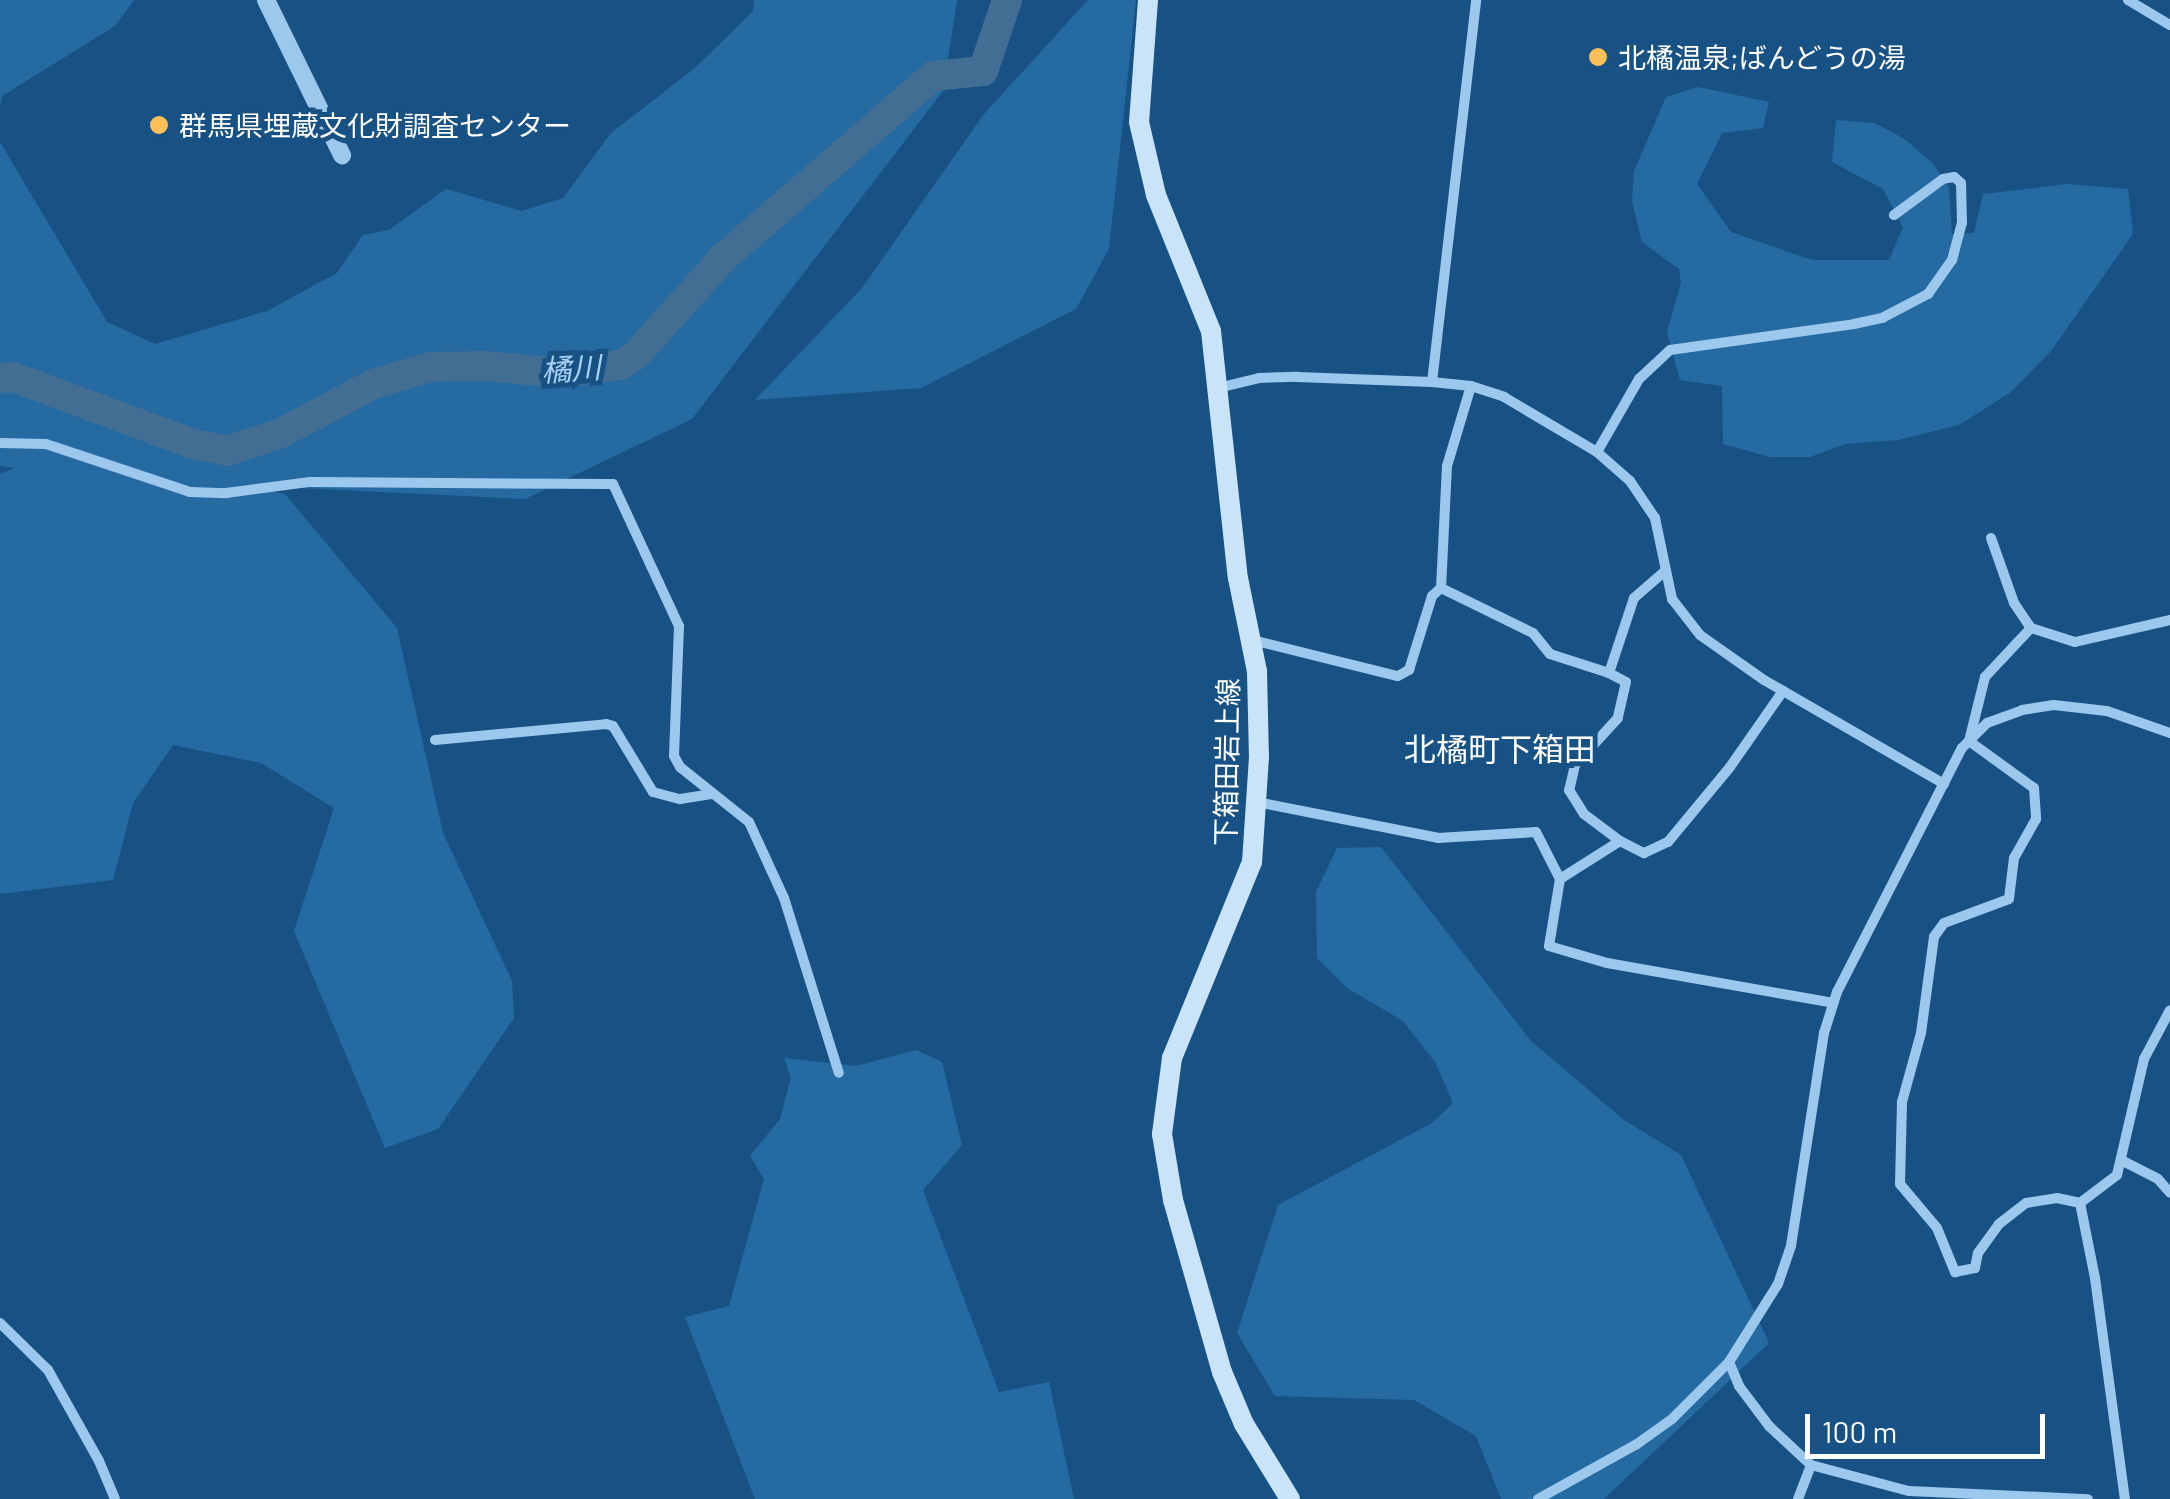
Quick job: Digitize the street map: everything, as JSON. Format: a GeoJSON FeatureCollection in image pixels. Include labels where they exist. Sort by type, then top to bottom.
{"type":"FeatureCollection","features":[{"type":"Feature","properties":{"kind":"main road","name":"下箱田岩上線"},"geometry":{"type":"LineString","coordinates":[[1148,0],[1138,122],[1156,195],[1211,332],[1238,578],[1257,671],[1259,757],[1252,862],[1172,1058],[1162,1134],[1174,1200],[1222,1372],[1244,1424],[1290,1499]]}},
{"type":"Feature","properties":{"kind":"street"},"geometry":{"type":"LineString","coordinates":[[266,0],[342,155]]}},
{"type":"Feature","properties":{"kind":"street"},"geometry":{"type":"LineString","coordinates":[[1432,382],[1476,0]]}},
{"type":"Feature","properties":{"kind":"street"},"geometry":{"type":"LineString","coordinates":[[2128,0],[2170,24]]}},
{"type":"Feature","properties":{"kind":"street"},"geometry":{"type":"LineString","coordinates":[[1597,452],[1638,379],[1656,358],[1670,350],[1882,318],[1928,294],[1952,260],[1962,223],[1961,183],[1954,177],[1942,179],[1894,215]]}},
{"type":"Feature","properties":{"kind":"street"},"geometry":{"type":"LineString","coordinates":[[1218,388],[1258,378],[1298,376],[1471,386],[1504,398],[1597,452],[1630,482],[1655,518],[1672,599],[1700,635],[1783,691],[1944,784]]}},
{"type":"Feature","properties":{"kind":"street"},"geometry":{"type":"LineString","coordinates":[[1251,640],[1398,676],[1408,670],[1432,596],[1440,588],[1447,466],[1471,386]]}},
{"type":"Feature","properties":{"kind":"street"},"geometry":{"type":"LineString","coordinates":[[0,443],[46,444],[190,492],[226,493],[310,482],[613,484],[679,626],[674,756],[712,794],[749,822],[784,898],[839,1073]]}},
{"type":"Feature","properties":{"kind":"street"},"geometry":{"type":"LineString","coordinates":[[1992,538],[2014,604],[2031,628],[2075,642],[2170,620]]}},
{"type":"Feature","properties":{"kind":"street"},"geometry":{"type":"LineString","coordinates":[[1609,674],[1634,598],[1664,572]]}},
{"type":"Feature","properties":{"kind":"street"},"geometry":{"type":"LineString","coordinates":[[1440,588],[1533,633],[1550,654],[1626,682],[1618,718],[1574,765],[1568,790],[1584,814],[1620,841],[1644,853],[1668,842],[1730,768],[1783,691]]}},
{"type":"Feature","properties":{"kind":"street"},"geometry":{"type":"LineString","coordinates":[[1538,1499],[1660,1428],[1729,1362],[1778,1284],[1790,1246],[1819,1060],[1833,1003],[1969,741],[1985,677],[2031,628]]}},
{"type":"Feature","properties":{"kind":"street"},"geometry":{"type":"LineString","coordinates":[[1969,741],[1988,723],[2022,710],[2054,705],[2107,711],[2170,734]]}},
{"type":"Feature","properties":{"kind":"street"},"geometry":{"type":"LineString","coordinates":[[435,740],[606,724],[612,726],[652,792],[680,799],[712,794]]}},
{"type":"Feature","properties":{"kind":"street"},"geometry":{"type":"LineString","coordinates":[[1969,741],[2034,788],[2036,819],[2014,858],[2009,900],[1944,923],[1934,937],[1921,1033],[1902,1102],[1900,1184],[1937,1228],[1955,1272],[1974,1268],[1998,1224],[2026,1203],[2057,1198],[2080,1203],[2117,1175],[2124,1161],[2144,1060],[2170,1010]]}},
{"type":"Feature","properties":{"kind":"street"},"geometry":{"type":"LineString","coordinates":[[1262,803],[1438,838],[1536,832],[1560,879],[1549,946],[1607,962],[1833,1003]]}},
{"type":"Feature","properties":{"kind":"street"},"geometry":{"type":"LineString","coordinates":[[1560,879],[1620,841]]}},
{"type":"Feature","properties":{"kind":"street"},"geometry":{"type":"LineString","coordinates":[[2124,1161],[2158,1179],[2170,1193]]}},
{"type":"Feature","properties":{"kind":"street"},"geometry":{"type":"LineString","coordinates":[[2080,1203],[2125,1499]]}},
{"type":"Feature","properties":{"kind":"street"},"geometry":{"type":"LineString","coordinates":[[0,1324],[48,1370],[99,1460],[114,1499]]}},
{"type":"Feature","properties":{"kind":"street"},"geometry":{"type":"LineString","coordinates":[[1729,1362],[1739,1386],[1770,1426],[1811,1465],[1909,1491],[2088,1499]]}},
{"type":"Feature","properties":{"kind":"street"},"geometry":{"type":"LineString","coordinates":[[1798,1499],[1811,1465]]}},
{"type":"Feature","properties":{"kind":"shaded area"},"geometry":{"type":"Polygon","coordinates":[[[0,0],[134,0],[115,26],[2,96],[0,107],[0,0]]]}},
{"type":"Feature","properties":{"kind":"shaded area"},"geometry":{"type":"Polygon","coordinates":[[[754,0],[957,0],[943,91],[692,419],[525,499],[240,485],[285,494],[397,628],[443,833],[512,981],[514,1018],[438,1129],[385,1148],[294,931],[334,808],[261,763],[173,745],[133,803],[113,880],[0,894],[0,474],[14,468],[0,466],[0,142],[107,322],[155,344],[267,311],[337,273],[363,235],[389,230],[446,189],[522,211],[563,198],[611,133],[695,68],[753,11],[754,0]]]}},
{"type":"Feature","properties":{"kind":"shaded area"},"geometry":{"type":"Polygon","coordinates":[[[1088,0],[1136,0],[1109,249],[1076,309],[921,388],[755,400],[862,288],[984,114],[1088,0]]]}},
{"type":"Feature","properties":{"kind":"shaded area"},"geometry":{"type":"Polygon","coordinates":[[[1698,87],[1769,102],[1763,128],[1722,133],[1697,184],[1731,232],[1812,260],[1889,260],[1903,227],[1883,189],[1832,162],[1836,120],[1875,123],[1906,140],[1933,164],[1949,187],[1952,234],[1974,233],[1983,194],[2067,184],[2128,189],[2133,234],[2051,351],[2011,392],[1959,425],[1898,440],[1845,444],[1810,457],[1770,457],[1723,444],[1722,386],[1680,380],[1667,332],[1681,283],[1679,269],[1642,242],[1632,201],[1634,171],[1666,97],[1698,87]]]}},
{"type":"Feature","properties":{"kind":"shaded area"},"geometry":{"type":"Polygon","coordinates":[[[1381,847],[1531,1041],[1624,1120],[1681,1155],[1769,1343],[1604,1499],[1501,1499],[1476,1436],[1414,1400],[1275,1396],[1237,1333],[1278,1205],[1432,1123],[1453,1103],[1435,1062],[1403,1021],[1347,988],[1317,958],[1316,892],[1337,848],[1381,847]]]}},
{"type":"Feature","properties":{"kind":"shaded area"},"geometry":{"type":"Polygon","coordinates":[[[916,1050],[942,1062],[962,1145],[923,1190],[999,1392],[1049,1382],[1074,1499],[755,1499],[685,1317],[729,1306],[764,1179],[750,1156],[780,1119],[791,1077],[784,1058],[856,1066],[916,1050]]]}},
{"type":"Feature","properties":{"kind":"waterway","name":"橘川"},"geometry":{"type":"LineString","coordinates":[[0,378],[13,377],[190,443],[227,451],[279,434],[373,384],[431,367],[486,366],[560,373],[620,365],[636,355],[724,257],[933,76],[983,71],[1007,0]]}},
{"type":"Feature","properties":{"kind":"place","name":"北橘温泉;ばんどうの湯"},"geometry":{"type":"Point","coordinates":[1598,57]}},
{"type":"Feature","properties":{"kind":"place","name":"群馬県埋蔵文化財調査センター"},"geometry":{"type":"Point","coordinates":[159,125]}},
{"type":"Feature","properties":{"kind":"district","name":"北橘町下箱田"},"geometry":{"type":"Point","coordinates":[1500,748]}}]}
